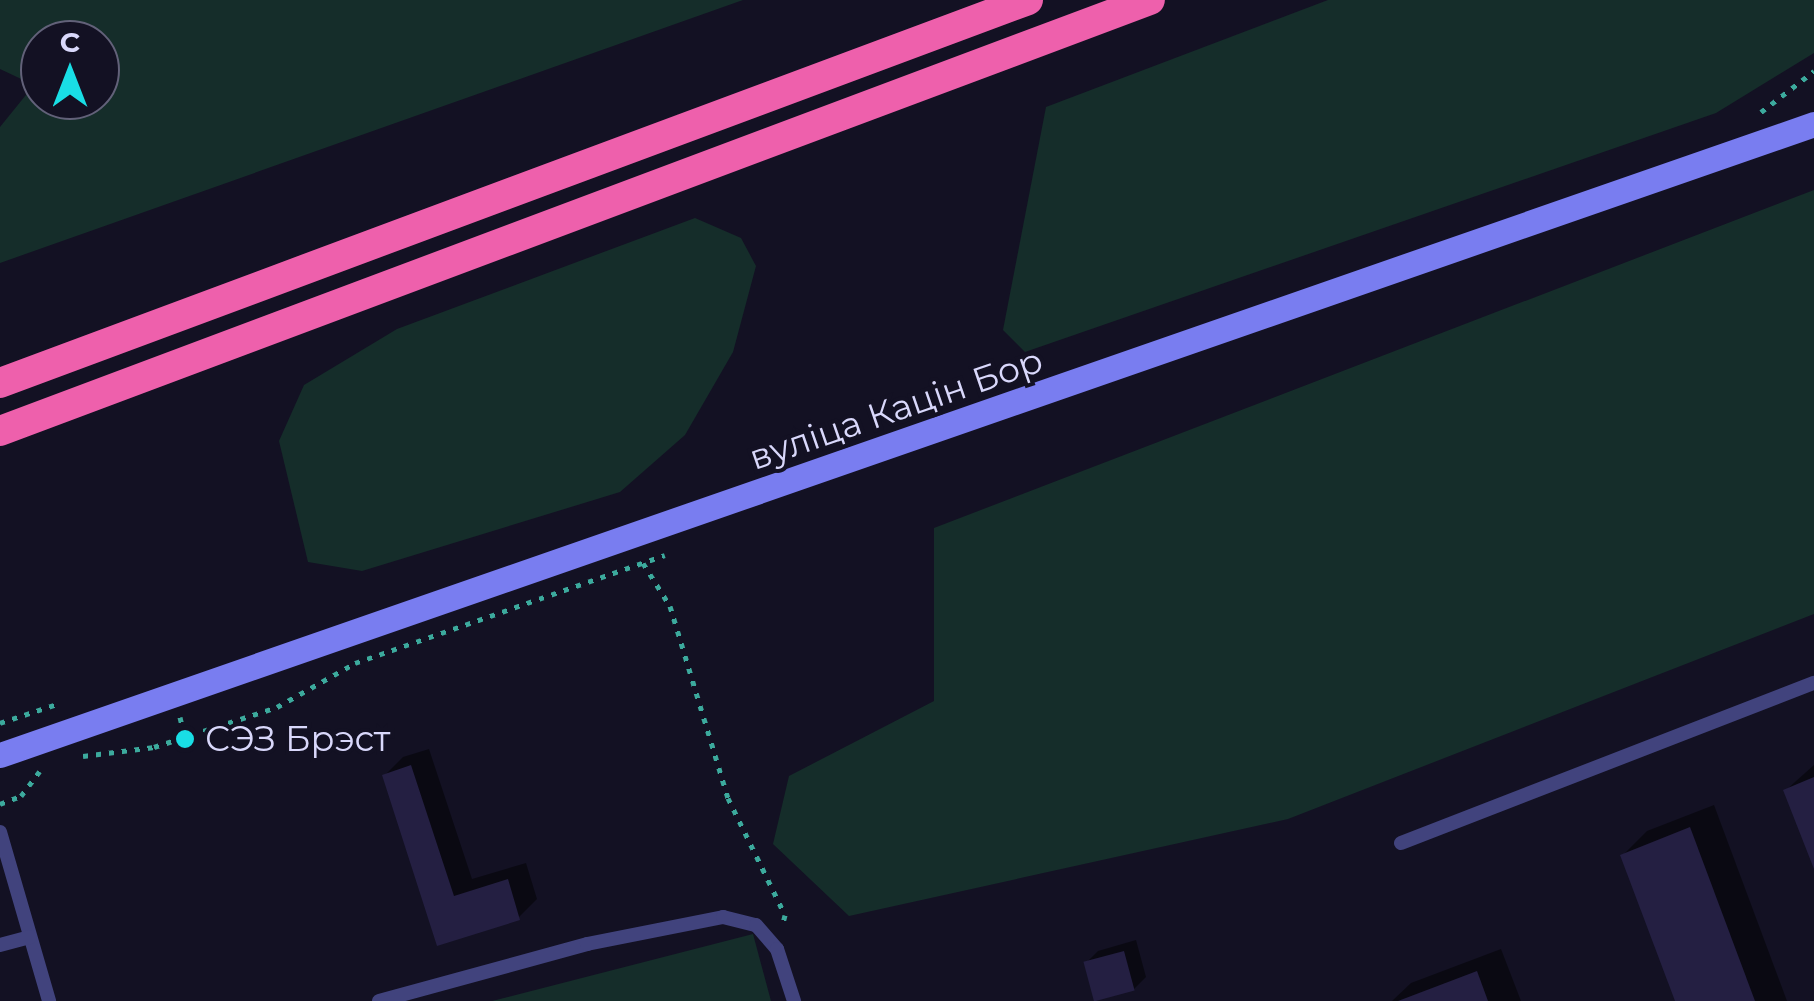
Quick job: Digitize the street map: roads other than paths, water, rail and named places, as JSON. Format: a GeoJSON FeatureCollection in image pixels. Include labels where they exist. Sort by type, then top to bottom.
{"type":"FeatureCollection","features":[{"type":"Feature","properties":{"kind":"highway"},"geometry":{"type":"LineString","coordinates":[[0,383],[1028,0]]}},
{"type":"Feature","properties":{"kind":"highway"},"geometry":{"type":"LineString","coordinates":[[0,431],[1150,0]]}},
{"type":"Feature","properties":{"kind":"main road","name":"вуліца Кацін Бор"},"geometry":{"type":"LineString","coordinates":[[0,755],[1814,124]]}},
{"type":"Feature","properties":{"kind":"lane"},"geometry":{"type":"LineString","coordinates":[[1401,843],[1814,683]]}},
{"type":"Feature","properties":{"kind":"lane"},"geometry":{"type":"LineString","coordinates":[[0,832],[49,1001]]}},
{"type":"Feature","properties":{"kind":"lane"},"geometry":{"type":"LineString","coordinates":[[379,1001],[686,921],[723,917],[756,925],[777,949],[794,1001]]}},
{"type":"Feature","properties":{"kind":"lane"},"geometry":{"type":"LineString","coordinates":[[0,945],[30,936]]}},
{"type":"Feature","properties":{"kind":"place","name":"СЭЗ Брэст"},"geometry":{"type":"Point","coordinates":[185,739]}}]}
